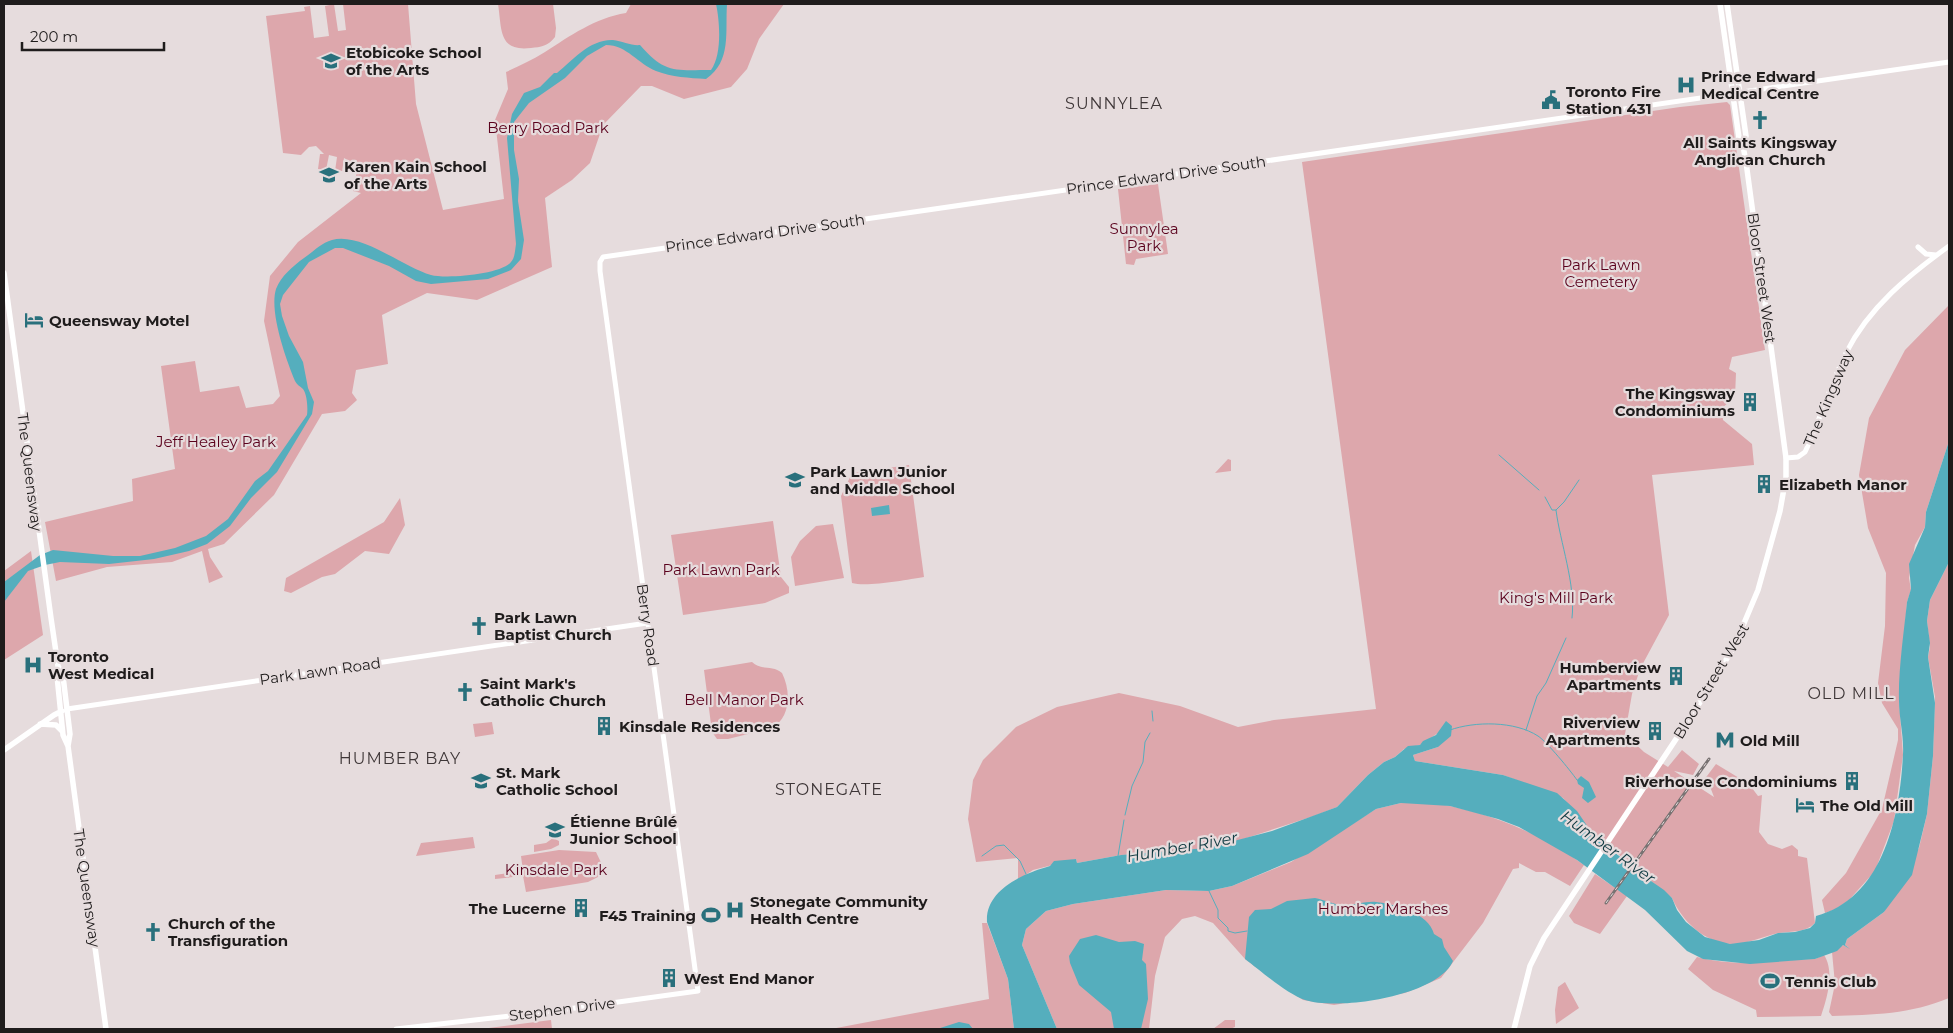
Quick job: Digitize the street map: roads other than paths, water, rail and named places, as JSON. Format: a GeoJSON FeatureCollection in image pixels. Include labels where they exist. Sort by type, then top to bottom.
{"type":"FeatureCollection","features":[{"type":"Feature","properties":{"kind":"main road","name":"Bloor Street West"},"geometry":{"type":"LineString","coordinates":[[1514,1029],[1526,980],[1536,952],[1719,673],[1748,617],[1762,576],[1780,511],[1786,477],[1786,458],[1743,146],[1738,138],[1720,4]]}},
{"type":"Feature","properties":{"kind":"main road","name":"Bloor Street West"},"geometry":{"type":"LineString","coordinates":[[1727,4],[1746,136],[1743,146]]}},
{"type":"Feature","properties":{"kind":"main road","name":"The Queensway"},"geometry":{"type":"LineString","coordinates":[[4,273],[39,540],[59,670],[57,676],[70,734],[68,746]]}},
{"type":"Feature","properties":{"kind":"main road","name":"The Queensway"},"geometry":{"type":"LineString","coordinates":[[64,710],[63,735],[68,746],[106,1029]]}},
{"type":"Feature","properties":{"kind":"main road","name":"Park Lawn Road"},"geometry":{"type":"LineString","coordinates":[[4,750],[40,724],[64,710]]}},
{"type":"Feature","properties":{"kind":"main road"},"geometry":{"type":"LineString","coordinates":[[40,724],[56,725],[61,729],[63,735]]}},
{"type":"Feature","properties":{"kind":"street","name":"Prince Edward Drive South"},"geometry":{"type":"LineString","coordinates":[[601,258],[1740,94],[1949,62]]}},
{"type":"Feature","properties":{"kind":"street","name":"The Kingsway"},"geometry":{"type":"LineString","coordinates":[[1786,458],[1798,457],[1805,452],[1841,364],[1860,331],[1899,284],[1949,246]]}},
{"type":"Feature","properties":{"kind":"street"},"geometry":{"type":"LineString","coordinates":[[1918,247],[1926,254],[1936,255]]}},
{"type":"Feature","properties":{"kind":"street","name":"Berry Road"},"geometry":{"type":"LineString","coordinates":[[601,258],[600,271],[698,991]]}},
{"type":"Feature","properties":{"kind":"street","name":"Park Lawn Road"},"geometry":{"type":"LineString","coordinates":[[64,710],[647,623]]}},
{"type":"Feature","properties":{"kind":"street","name":"Stephen Drive"},"geometry":{"type":"LineString","coordinates":[[396,1029],[553,1011],[698,991]]}},
{"type":"Feature","properties":{"kind":"water"},"geometry":{"type":"Polygon","coordinates":[[[716,4],[727,4],[726,45],[720,64],[706,79],[674,76],[656,71],[626,51],[606,45],[587,56],[565,78],[529,103],[514,122],[514,150],[519,179],[518,201],[524,240],[521,259],[511,270],[488,279],[431,284],[416,281],[389,266],[343,248],[335,248],[309,262],[283,295],[280,304],[289,336],[303,362],[308,388],[314,402],[312,414],[277,472],[251,498],[230,526],[207,544],[189,551],[154,559],[109,564],[60,562],[45,565],[28,571],[4,602],[4,582],[40,555],[53,550],[113,556],[140,556],[175,548],[206,536],[228,519],[255,481],[268,471],[307,415],[305,394],[295,381],[287,361],[275,310],[274,299],[276,289],[288,272],[324,243],[343,239],[369,245],[431,275],[472,275],[505,266],[511,262],[515,254],[516,244],[507,138],[512,114],[524,93],[540,87],[554,73],[557,73],[582,51],[597,43],[613,40],[640,45],[664,66],[679,70],[711,70],[715,64],[718,47],[719,29],[716,4]]]}},
{"type":"Feature","properties":{"kind":"water","name":"Humber River"},"geometry":{"type":"Polygon","coordinates":[[[1949,441],[1949,562],[1930,600],[1927,621],[1930,643],[1928,657],[1935,703],[1933,756],[1927,814],[1912,875],[1884,912],[1847,939],[1845,945],[1850,949],[1843,945],[1837,951],[1815,959],[1750,964],[1703,959],[1687,951],[1645,910],[1577,860],[1519,827],[1498,819],[1450,806],[1401,803],[1376,809],[1308,854],[1232,886],[1209,891],[1166,890],[1073,904],[1046,911],[1026,929],[1022,945],[1057,1029],[1014,1029],[1008,979],[987,922],[988,910],[992,900],[1008,884],[1029,873],[1050,866],[1054,861],[1076,859],[1077,863],[1121,855],[1207,848],[1272,831],[1337,807],[1368,775],[1384,762],[1395,757],[1408,746],[1420,745],[1423,741],[1436,735],[1446,721],[1452,726],[1451,736],[1438,747],[1413,755],[1415,761],[1503,775],[1557,793],[1577,811],[1592,833],[1638,872],[1664,890],[1672,898],[1677,910],[1686,922],[1705,937],[1730,944],[1759,940],[1778,933],[1795,932],[1810,928],[1815,923],[1816,916],[1839,906],[1858,892],[1873,873],[1884,851],[1892,827],[1898,803],[1903,754],[1899,690],[1907,602],[1911,589],[1909,564],[1925,527],[1926,512],[1949,441]]]}},
{"type":"Feature","properties":{"kind":"water"},"geometry":{"type":"Polygon","coordinates":[[[889,505],[890,514],[872,516],[871,508],[889,505]]]}},
{"type":"Feature","properties":{"kind":"water"},"geometry":{"type":"Polygon","coordinates":[[[1581,776],[1589,782],[1596,797],[1588,803],[1582,798],[1584,788],[1578,784],[1577,780],[1581,776]]]}},
{"type":"Feature","properties":{"kind":"water"},"geometry":{"type":"Polygon","coordinates":[[[1315,898],[1341,905],[1376,902],[1401,907],[1410,911],[1426,920],[1434,934],[1442,939],[1444,947],[1453,961],[1444,973],[1428,983],[1409,992],[1386,998],[1363,1002],[1321,1003],[1298,997],[1282,988],[1245,959],[1249,917],[1255,910],[1271,909],[1287,901],[1315,898]]]}},
{"type":"Feature","properties":{"kind":"water"},"geometry":{"type":"Polygon","coordinates":[[[1096,935],[1119,942],[1135,941],[1144,944],[1142,960],[1146,964],[1148,999],[1141,1029],[1114,1029],[1111,1012],[1079,985],[1069,956],[1080,939],[1096,935]]]}},
{"type":"Feature","properties":{"kind":"water"},"geometry":{"type":"Polygon","coordinates":[[[959,1022],[969,1024],[973,1029],[937,1029],[959,1022]]]}},
{"type":"Feature","properties":{"kind":"waterway"},"geometry":{"type":"LineString","coordinates":[[1499,455],[1539,490]]}},
{"type":"Feature","properties":{"kind":"waterway"},"geometry":{"type":"LineString","coordinates":[[1556,510],[1579,480]]}},
{"type":"Feature","properties":{"kind":"waterway"},"geometry":{"type":"LineString","coordinates":[[1545,497],[1552,510],[1556,510],[1570,578],[1573,605],[1572,618]]}},
{"type":"Feature","properties":{"kind":"waterway"},"geometry":{"type":"LineString","coordinates":[[1526,730],[1537,696],[1546,683],[1566,638]]}},
{"type":"Feature","properties":{"kind":"waterway"},"geometry":{"type":"LineString","coordinates":[[1152,711],[1153,721]]}},
{"type":"Feature","properties":{"kind":"waterway"},"geometry":{"type":"LineString","coordinates":[[1450,730],[1471,725],[1495,724],[1518,727],[1529,731],[1547,744],[1577,780]]}},
{"type":"Feature","properties":{"kind":"waterway"},"geometry":{"type":"LineString","coordinates":[[1125,815],[1132,786],[1143,762],[1145,742],[1150,733]]}},
{"type":"Feature","properties":{"kind":"waterway","name":"Humber River"},"geometry":{"type":"LineString","coordinates":[[1118,856],[1124,820]]}},
{"type":"Feature","properties":{"kind":"waterway"},"geometry":{"type":"LineString","coordinates":[[982,856],[996,846],[1004,845],[1020,861],[1026,874]]}},
{"type":"Feature","properties":{"kind":"waterway"},"geometry":{"type":"LineString","coordinates":[[1209,891],[1218,910],[1218,918],[1228,928],[1228,931],[1235,933],[1247,931]]}},
{"type":"Feature","properties":{"kind":"railway"},"geometry":{"type":"LineString","coordinates":[[1606,903],[1709,759]]}},
{"type":"Feature","properties":{"kind":"place","name":"Etobicoke School of the Arts"},"geometry":{"type":"Point","coordinates":[331,61]}},
{"type":"Feature","properties":{"kind":"place","name":"Prince Edward Medical Centre"},"geometry":{"type":"Point","coordinates":[1686,85]}},
{"type":"Feature","properties":{"kind":"place","name":"Toronto Fire Station 431"},"geometry":{"type":"Point","coordinates":[1551,100]}},
{"type":"Feature","properties":{"kind":"place","name":"All Saints Kingsway Anglican Church"},"geometry":{"type":"Point","coordinates":[1760,120]}},
{"type":"Feature","properties":{"kind":"place","name":"Karen Kain School of the Arts"},"geometry":{"type":"Point","coordinates":[329,175]}},
{"type":"Feature","properties":{"kind":"place","name":"Queensway Motel"},"geometry":{"type":"Point","coordinates":[34,320]}},
{"type":"Feature","properties":{"kind":"place","name":"The Kingsway Condominiums"},"geometry":{"type":"Point","coordinates":[1750,402]}},
{"type":"Feature","properties":{"kind":"place","name":"Park Lawn Junior and Middle School"},"geometry":{"type":"Point","coordinates":[795,480]}},
{"type":"Feature","properties":{"kind":"place","name":"Elizabeth Manor"},"geometry":{"type":"Point","coordinates":[1764,484]}},
{"type":"Feature","properties":{"kind":"place","name":"Park Lawn Baptist Church"},"geometry":{"type":"Point","coordinates":[479,626]}},
{"type":"Feature","properties":{"kind":"place","name":"Toronto West Medical"},"geometry":{"type":"Point","coordinates":[33,665]}},
{"type":"Feature","properties":{"kind":"place","name":"Humberview Apartments"},"geometry":{"type":"Point","coordinates":[1676,676]}},
{"type":"Feature","properties":{"kind":"place","name":"Saint Mark's Catholic Church"},"geometry":{"type":"Point","coordinates":[465,692]}},
{"type":"Feature","properties":{"kind":"place","name":"Kinsdale Residences"},"geometry":{"type":"Point","coordinates":[604,726]}},
{"type":"Feature","properties":{"kind":"place","name":"Riverview Apartments"},"geometry":{"type":"Point","coordinates":[1655,731]}},
{"type":"Feature","properties":{"kind":"place","name":"Old Mill"},"geometry":{"type":"Point","coordinates":[1725,740]}},
{"type":"Feature","properties":{"kind":"place","name":"St. Mark Catholic School"},"geometry":{"type":"Point","coordinates":[481,781]}},
{"type":"Feature","properties":{"kind":"place","name":"Riverhouse Condominiums"},"geometry":{"type":"Point","coordinates":[1852,781]}},
{"type":"Feature","properties":{"kind":"place","name":"The Old Mill"},"geometry":{"type":"Point","coordinates":[1805,805]}},
{"type":"Feature","properties":{"kind":"place","name":"Étienne Brûlé Junior School"},"geometry":{"type":"Point","coordinates":[555,830]}},
{"type":"Feature","properties":{"kind":"place","name":"The Lucerne"},"geometry":{"type":"Point","coordinates":[581,908]}},
{"type":"Feature","properties":{"kind":"place","name":"Stonegate Community Health Centre"},"geometry":{"type":"Point","coordinates":[735,910]}},
{"type":"Feature","properties":{"kind":"place","name":"F45 Training"},"geometry":{"type":"Point","coordinates":[711,915]}},
{"type":"Feature","properties":{"kind":"place","name":"Church of the Transfiguration"},"geometry":{"type":"Point","coordinates":[153,932]}},
{"type":"Feature","properties":{"kind":"place","name":"West End Manor"},"geometry":{"type":"Point","coordinates":[669,978]}},
{"type":"Feature","properties":{"kind":"place","name":"Tennis Club"},"geometry":{"type":"Point","coordinates":[1770,981]}},
{"type":"Feature","properties":{"kind":"district","name":"SUNNYLEA"},"geometry":{"type":"Point","coordinates":[1114,103]}},
{"type":"Feature","properties":{"kind":"district","name":"OLD MILL"},"geometry":{"type":"Point","coordinates":[1851,693]}},
{"type":"Feature","properties":{"kind":"district","name":"HUMBER BAY"},"geometry":{"type":"Point","coordinates":[400,758]}},
{"type":"Feature","properties":{"kind":"district","name":"STONEGATE"},"geometry":{"type":"Point","coordinates":[829,789]}},
{"type":"Feature","properties":{"kind":"park label","name":"Berry Road Park"},"geometry":{"type":"Point","coordinates":[548,127]}},
{"type":"Feature","properties":{"kind":"park label","name":"Sunnylea Park"},"geometry":{"type":"Point","coordinates":[1144,236]}},
{"type":"Feature","properties":{"kind":"park label","name":"Park Lawn Cemetery"},"geometry":{"type":"Point","coordinates":[1601,272]}},
{"type":"Feature","properties":{"kind":"park label","name":"Jeff Healey Park"},"geometry":{"type":"Point","coordinates":[216,441]}},
{"type":"Feature","properties":{"kind":"park label","name":"Park Lawn Park"},"geometry":{"type":"Point","coordinates":[721,569]}},
{"type":"Feature","properties":{"kind":"park label","name":"King's Mill Park"},"geometry":{"type":"Point","coordinates":[1556,597]}},
{"type":"Feature","properties":{"kind":"park label","name":"Bell Manor Park"},"geometry":{"type":"Point","coordinates":[744,699]}},
{"type":"Feature","properties":{"kind":"park label","name":"Kinsdale Park"},"geometry":{"type":"Point","coordinates":[556,869]}},
{"type":"Feature","properties":{"kind":"park label","name":"Humber Marshes"},"geometry":{"type":"Point","coordinates":[1383,908]}}]}
